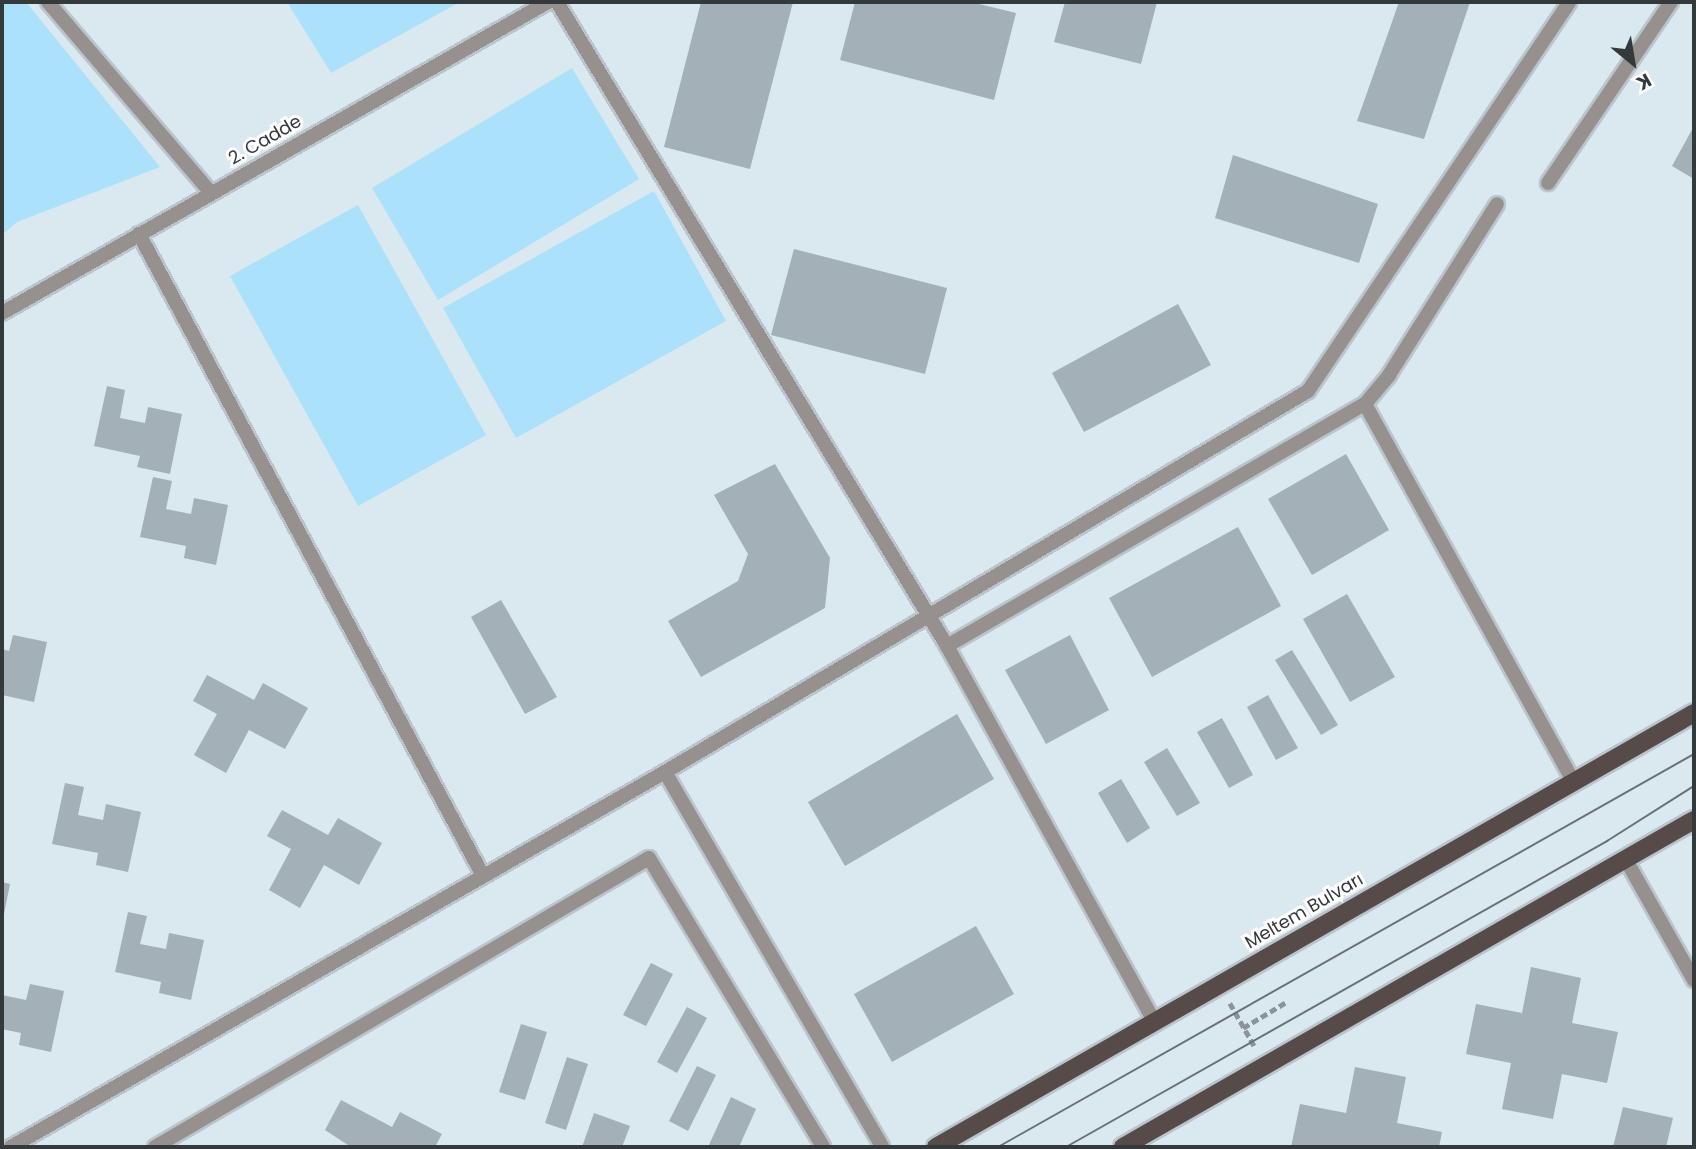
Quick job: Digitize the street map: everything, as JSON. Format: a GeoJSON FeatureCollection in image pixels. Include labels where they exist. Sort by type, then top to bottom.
{"type":"FeatureCollection","features":[{"type":"Feature","properties":{"kind":"main road","name":"Meltem Bulvarı"},"geometry":{"type":"LineString","coordinates":[[936,1147],[1694,713]]}},
{"type":"Feature","properties":{"kind":"main road"},"geometry":{"type":"LineString","coordinates":[[1123,1147],[1694,820]]}},
{"type":"Feature","properties":{"kind":"street"},"geometry":{"type":"LineString","coordinates":[[48,2],[211,193]]}},
{"type":"Feature","properties":{"kind":"street","name":"2. Cadde"},"geometry":{"type":"LineString","coordinates":[[2,313],[548,2]]}},
{"type":"Feature","properties":{"kind":"street"},"geometry":{"type":"LineString","coordinates":[[557,2],[947,646],[1154,1021]]}},
{"type":"Feature","properties":{"kind":"street"},"geometry":{"type":"LineString","coordinates":[[11,1147],[930,618],[1308,391],[1569,2]]}},
{"type":"Feature","properties":{"kind":"street"},"geometry":{"type":"LineString","coordinates":[[1548,183],[1671,2]]}},
{"type":"Feature","properties":{"kind":"street"},"geometry":{"type":"LineString","coordinates":[[947,646],[1365,404],[1389,374],[1497,204]]}},
{"type":"Feature","properties":{"kind":"street"},"geometry":{"type":"LineString","coordinates":[[139,233],[482,874]]}},
{"type":"Feature","properties":{"kind":"street"},"geometry":{"type":"LineString","coordinates":[[1365,404],[1573,781]]}},
{"type":"Feature","properties":{"kind":"street"},"geometry":{"type":"LineString","coordinates":[[665,772],[882,1147]]}},
{"type":"Feature","properties":{"kind":"street"},"geometry":{"type":"LineString","coordinates":[[155,1147],[649,858],[823,1147]]}},
{"type":"Feature","properties":{"kind":"street"},"geometry":{"type":"LineString","coordinates":[[1626,860],[1694,980]]}},
{"type":"Feature","properties":{"kind":"path"},"geometry":{"type":"LineString","coordinates":[[1219,984],[1266,1066]]}},
{"type":"Feature","properties":{"kind":"path"},"geometry":{"type":"LineString","coordinates":[[1243,1028],[1288,1001]]}},
{"type":"Feature","properties":{"kind":"shaded area"},"geometry":{"type":"Polygon","coordinates":[[[2,2],[26,2],[160,167],[17,222],[2,235],[2,2]]]}},
{"type":"Feature","properties":{"kind":"shaded area"},"geometry":{"type":"Polygon","coordinates":[[[287,2],[460,2],[331,73],[287,2]]]}},
{"type":"Feature","properties":{"kind":"shaded area"},"geometry":{"type":"Polygon","coordinates":[[[572,68],[639,179],[438,300],[372,188],[572,68]]]}},
{"type":"Feature","properties":{"kind":"shaded area"},"geometry":{"type":"Polygon","coordinates":[[[654,191],[726,321],[516,438],[443,308],[654,191]]]}},
{"type":"Feature","properties":{"kind":"shaded area"},"geometry":{"type":"Polygon","coordinates":[[[358,205],[486,435],[358,506],[230,276],[358,205]]]}},
{"type":"Feature","properties":{"kind":"building"},"geometry":{"type":"Polygon","coordinates":[[[701,2],[793,2],[750,169],[664,147],[701,2]]]}},
{"type":"Feature","properties":{"kind":"building"},"geometry":{"type":"Polygon","coordinates":[[[855,2],[971,2],[1016,13],[994,100],[840,60],[855,2]]]}},
{"type":"Feature","properties":{"kind":"building"},"geometry":{"type":"Polygon","coordinates":[[[1065,2],[1157,2],[1141,64],[1054,42],[1065,2]]]}},
{"type":"Feature","properties":{"kind":"building"},"geometry":{"type":"Polygon","coordinates":[[[1399,2],[1470,2],[1424,139],[1357,121],[1399,2]]]}},
{"type":"Feature","properties":{"kind":"building"},"geometry":{"type":"Polygon","coordinates":[[[1694,126],[1694,179],[1672,166],[1694,126]]]}},
{"type":"Feature","properties":{"kind":"building"},"geometry":{"type":"Polygon","coordinates":[[[1233,155],[1378,204],[1359,263],[1215,218],[1233,155]]]}},
{"type":"Feature","properties":{"kind":"building"},"geometry":{"type":"Polygon","coordinates":[[[794,249],[947,288],[925,374],[771,335],[794,249]]]}},
{"type":"Feature","properties":{"kind":"building"},"geometry":{"type":"Polygon","coordinates":[[[1178,304],[1211,365],[1084,432],[1052,373],[1178,304]]]}},
{"type":"Feature","properties":{"kind":"building"},"geometry":{"type":"Polygon","coordinates":[[[107,386],[125,390],[120,418],[145,423],[148,407],[182,414],[170,474],[137,467],[140,456],[94,446],[107,386]]]}},
{"type":"Feature","properties":{"kind":"building"},"geometry":{"type":"Polygon","coordinates":[[[1346,454],[1389,530],[1312,575],[1268,499],[1346,454]]]}},
{"type":"Feature","properties":{"kind":"building"},"geometry":{"type":"Polygon","coordinates":[[[775,464],[830,558],[825,608],[701,677],[668,621],[738,581],[748,554],[714,495],[775,464]]]}},
{"type":"Feature","properties":{"kind":"building"},"geometry":{"type":"Polygon","coordinates":[[[153,477],[172,481],[166,509],[191,514],[194,498],[228,505],[216,565],[184,558],[186,546],[140,537],[153,477]]]}},
{"type":"Feature","properties":{"kind":"building"},"geometry":{"type":"Polygon","coordinates":[[[1238,527],[1281,606],[1152,677],[1109,598],[1238,527]]]}},
{"type":"Feature","properties":{"kind":"building"},"geometry":{"type":"Polygon","coordinates":[[[1347,594],[1395,677],[1350,702],[1303,619],[1347,594]]]}},
{"type":"Feature","properties":{"kind":"building"},"geometry":{"type":"Polygon","coordinates":[[[501,600],[557,697],[525,714],[471,617],[501,600]]]}},
{"type":"Feature","properties":{"kind":"building"},"geometry":{"type":"Polygon","coordinates":[[[13,635],[47,642],[34,702],[2,695],[2,649],[9,651],[13,635]]]}},
{"type":"Feature","properties":{"kind":"building"},"geometry":{"type":"Polygon","coordinates":[[[1070,635],[1109,710],[1046,744],[1005,670],[1070,635]]]}},
{"type":"Feature","properties":{"kind":"building"},"geometry":{"type":"Polygon","coordinates":[[[1292,650],[1338,725],[1321,735],[1275,660],[1292,650]]]}},
{"type":"Feature","properties":{"kind":"building"},"geometry":{"type":"Polygon","coordinates":[[[207,675],[254,700],[263,683],[308,708],[285,749],[249,730],[226,773],[194,755],[217,714],[193,701],[207,675]]]}},
{"type":"Feature","properties":{"kind":"building"},"geometry":{"type":"Polygon","coordinates":[[[1268,695],[1298,748],[1276,760],[1247,707],[1268,695]]]}},
{"type":"Feature","properties":{"kind":"building"},"geometry":{"type":"Polygon","coordinates":[[[957,714],[994,779],[845,866],[808,802],[957,714]]]}},
{"type":"Feature","properties":{"kind":"building"},"geometry":{"type":"Polygon","coordinates":[[[1222,718],[1253,775],[1229,788],[1197,732],[1222,718]]]}},
{"type":"Feature","properties":{"kind":"building"},"geometry":{"type":"Polygon","coordinates":[[[1167,748],[1200,803],[1177,816],[1144,762],[1167,748]]]}},
{"type":"Feature","properties":{"kind":"building"},"geometry":{"type":"Polygon","coordinates":[[[1121,779],[1150,828],[1127,843],[1098,793],[1121,779]]]}},
{"type":"Feature","properties":{"kind":"building"},"geometry":{"type":"Polygon","coordinates":[[[65,783],[84,787],[78,815],[103,820],[106,804],[141,812],[128,872],[96,865],[98,853],[52,844],[65,783]]]}},
{"type":"Feature","properties":{"kind":"building"},"geometry":{"type":"Polygon","coordinates":[[[282,810],[328,835],[338,818],[382,843],[359,885],[324,865],[300,908],[269,890],[291,849],[267,836],[282,810]]]}},
{"type":"Feature","properties":{"kind":"building"},"geometry":{"type":"Polygon","coordinates":[[[2,882],[10,884],[3,919],[2,918],[2,882]]]}},
{"type":"Feature","properties":{"kind":"building"},"geometry":{"type":"Polygon","coordinates":[[[128,912],[147,916],[140,944],[166,949],[169,933],[204,940],[191,1000],[159,993],[161,982],[115,972],[128,912]]]}},
{"type":"Feature","properties":{"kind":"building"},"geometry":{"type":"Polygon","coordinates":[[[976,926],[1014,994],[892,1062],[854,994],[976,926]]]}},
{"type":"Feature","properties":{"kind":"building"},"geometry":{"type":"Polygon","coordinates":[[[651,963],[673,974],[646,1026],[623,1015],[651,963]]]}},
{"type":"Feature","properties":{"kind":"building"},"geometry":{"type":"Polygon","coordinates":[[[1531,967],[1581,978],[1572,1023],[1618,1032],[1607,1083],[1562,1074],[1553,1119],[1502,1109],[1511,1063],[1466,1054],[1476,1004],[1522,1013],[1531,967]]]}},
{"type":"Feature","properties":{"kind":"building"},"geometry":{"type":"Polygon","coordinates":[[[30,984],[64,991],[51,1052],[19,1045],[21,1033],[2,1029],[2,995],[26,1000],[30,984]]]}},
{"type":"Feature","properties":{"kind":"building"},"geometry":{"type":"Polygon","coordinates":[[[687,1007],[707,1018],[677,1073],[657,1062],[687,1007]]]}},
{"type":"Feature","properties":{"kind":"building"},"geometry":{"type":"Polygon","coordinates":[[[521,1024],[547,1032],[525,1100],[499,1092],[521,1024]]]}},
{"type":"Feature","properties":{"kind":"building"},"geometry":{"type":"Polygon","coordinates":[[[567,1057],[588,1064],[566,1130],[545,1123],[567,1057]]]}},
{"type":"Feature","properties":{"kind":"building"},"geometry":{"type":"Polygon","coordinates":[[[697,1066],[716,1075],[688,1131],[669,1121],[697,1066]]]}},
{"type":"Feature","properties":{"kind":"building"},"geometry":{"type":"Polygon","coordinates":[[[1355,1067],[1406,1077],[1397,1123],[1442,1132],[1439,1147],[1291,1147],[1300,1104],[1346,1113],[1355,1067]]]}},
{"type":"Feature","properties":{"kind":"building"},"geometry":{"type":"Polygon","coordinates":[[[731,1097],[756,1109],[739,1147],[708,1147],[731,1097]]]}},
{"type":"Feature","properties":{"kind":"building"},"geometry":{"type":"Polygon","coordinates":[[[341,1100],[392,1127],[400,1112],[442,1134],[435,1147],[351,1147],[325,1130],[341,1100]]]}},
{"type":"Feature","properties":{"kind":"building"},"geometry":{"type":"Polygon","coordinates":[[[1623,1107],[1673,1118],[1666,1147],[1613,1147],[1623,1107]]]}},
{"type":"Feature","properties":{"kind":"building"},"geometry":{"type":"Polygon","coordinates":[[[594,1113],[630,1126],[622,1147],[582,1147],[594,1113]]]}},
{"type":"Feature","properties":{"kind":"tram line"},"geometry":{"type":"LineString","coordinates":[[998,1147],[1694,754]]}},
{"type":"Feature","properties":{"kind":"tram line"},"geometry":{"type":"LineString","coordinates":[[1066,1147],[1607,841],[1694,786]]}}]}
